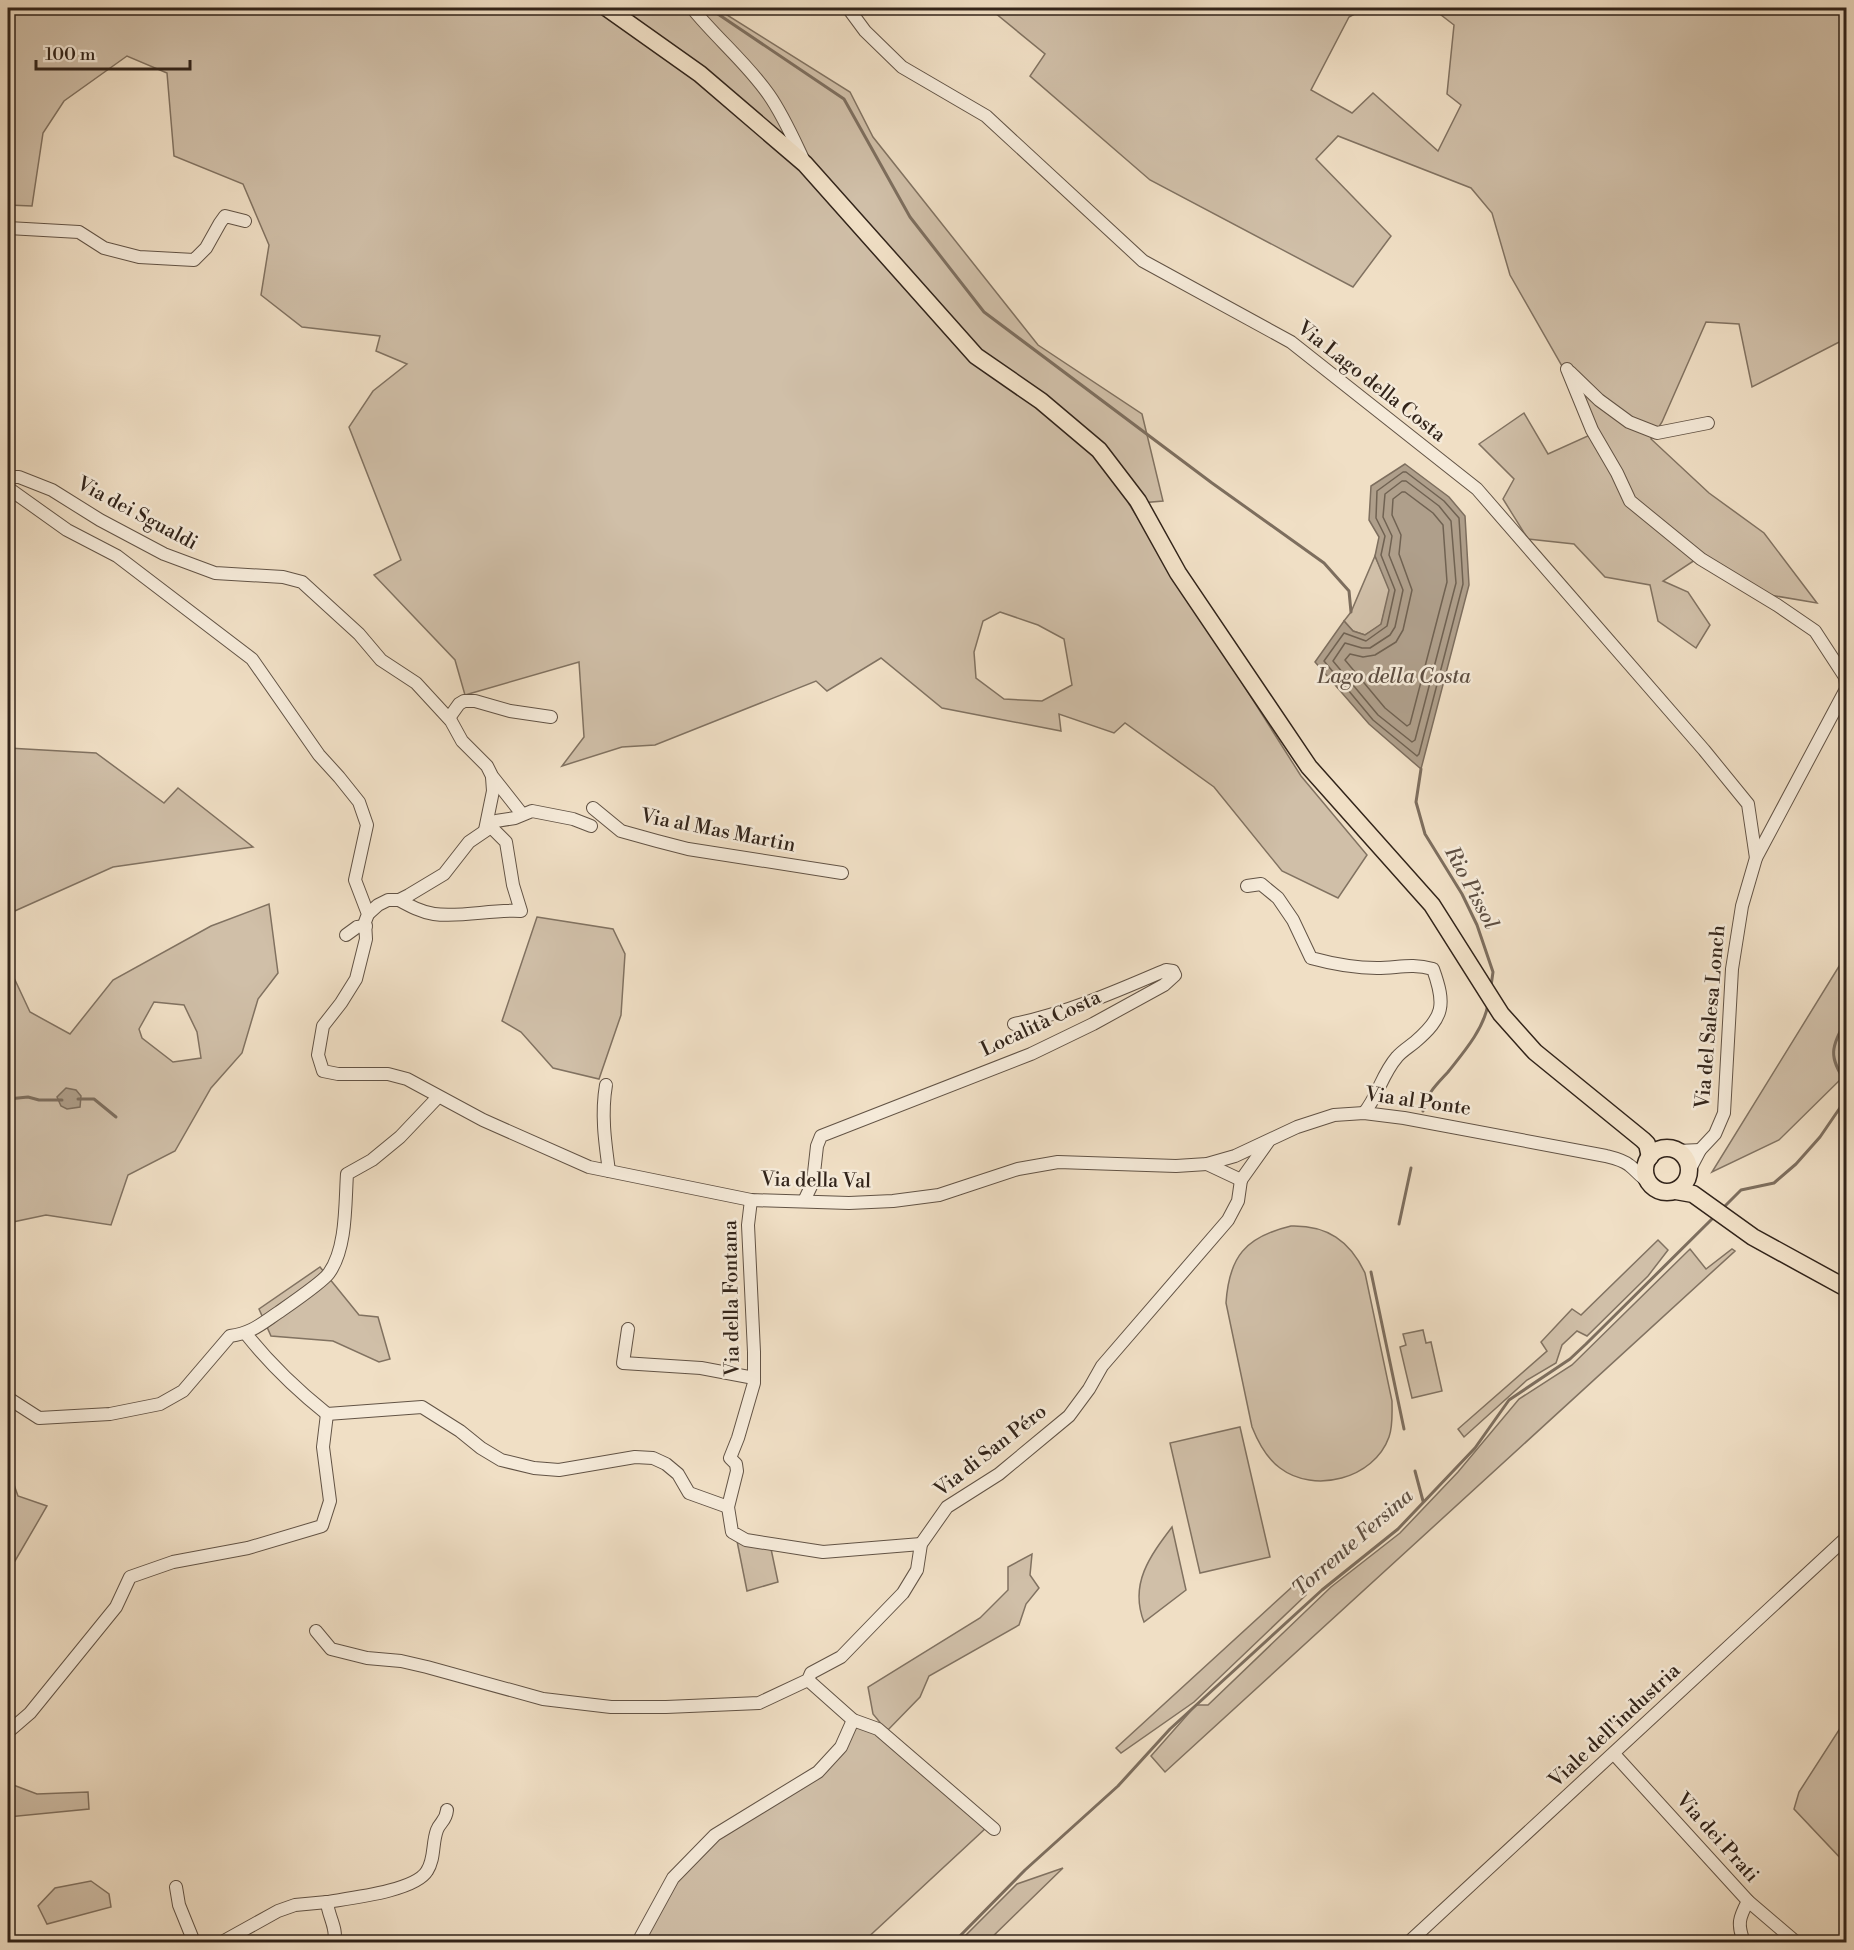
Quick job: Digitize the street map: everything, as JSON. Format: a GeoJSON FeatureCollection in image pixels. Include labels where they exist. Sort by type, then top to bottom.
{"type":"FeatureCollection","features":[{"type":"Feature","properties":{"kind":"main road"},"geometry":{"type":"LineString","coordinates":[[607,8],[700,74],[805,164],[976,356],[1041,400],[1099,450],[1138,501],[1178,573],[1309,767],[1432,905],[1501,1014],[1535,1052],[1647,1144],[1649,1159],[1646,1175],[1648,1181],[1663,1192],[1676,1191],[1693,1194],[1753,1237],[1846,1288]]}},
{"type":"Feature","properties":{"kind":"main road"},"geometry":{"type":"LineString","coordinates":[[1628,1127],[1673,1150],[1686,1160],[1693,1194]]}},
{"type":"Feature","properties":{"kind":"main road"},"geometry":{"type":"LineString","coordinates":[[1649,1159],[1661,1149],[1673,1150]]}},
{"type":"Feature","properties":{"kind":"main road"},"geometry":{"type":"LineString","coordinates":[[1676,1191],[1683,1185],[1688,1174]]}},
{"type":"Feature","properties":{"kind":"street"},"geometry":{"type":"LineString","coordinates":[[692,8],[768,93],[781,112],[805,164]]}},
{"type":"Feature","properties":{"kind":"street","name":"Via Lago della Costa"},"geometry":{"type":"LineString","coordinates":[[848,8],[865,31],[902,67],[986,116],[1143,261],[1291,342],[1477,489],[1704,750],[1748,804],[1755,858]]}},
{"type":"Feature","properties":{"kind":"street"},"geometry":{"type":"LineString","coordinates":[[8,228],[79,232],[104,248],[139,257],[194,260],[206,248],[225,216],[245,221]]}},
{"type":"Feature","properties":{"kind":"street"},"geometry":{"type":"LineString","coordinates":[[1708,423],[1657,433],[1629,422],[1599,400],[1567,369],[1592,430],[1630,501],[1701,559],[1815,631],[1845,676],[1846,684]]}},
{"type":"Feature","properties":{"kind":"street","name":"Via dei Sgualdi"},"geometry":{"type":"LineString","coordinates":[[8,477],[19,477],[52,490],[100,520],[164,554],[215,573],[283,577],[303,582],[359,634],[381,660],[416,682],[449,718],[462,741],[487,766],[492,776],[522,814]]}},
{"type":"Feature","properties":{"kind":"street"},"geometry":{"type":"LineString","coordinates":[[8,488],[67,530],[117,556],[252,659],[319,755],[359,802],[367,825],[355,880],[367,920]]}},
{"type":"Feature","properties":{"kind":"street","name":"Via del Salesa Lonch"},"geometry":{"type":"LineString","coordinates":[[1688,1174],[1700,1150],[1715,1134],[1724,1113],[1732,969],[1742,906],[1755,858],[1846,689]]}},
{"type":"Feature","properties":{"kind":"street"},"geometry":{"type":"LineString","coordinates":[[449,718],[464,701],[474,701],[510,711],[551,717]]}},
{"type":"Feature","properties":{"kind":"street"},"geometry":{"type":"LineString","coordinates":[[488,828],[493,791],[492,776]]}},
{"type":"Feature","properties":{"kind":"street","name":"Via al Mas Martin"},"geometry":{"type":"LineString","coordinates":[[593,808],[621,831],[657,841],[688,849],[842,873]]}},
{"type":"Feature","properties":{"kind":"street"},"geometry":{"type":"LineString","coordinates":[[346,935],[367,920],[378,905],[388,900],[399,900],[444,874],[469,842],[496,821],[515,818],[532,811],[573,819],[591,826]]}},
{"type":"Feature","properties":{"kind":"street"},"geometry":{"type":"LineString","coordinates":[[399,900],[415,909],[435,914],[521,910],[513,885],[506,842],[488,828]]}},
{"type":"Feature","properties":{"kind":"street"},"geometry":{"type":"LineString","coordinates":[[1247,886],[1261,884],[1278,898],[1293,920],[1311,958],[1353,967],[1418,965],[1433,969],[1441,1002],[1440,1015],[1434,1025],[1398,1056],[1386,1072],[1374,1101],[1364,1113]]}},
{"type":"Feature","properties":{"kind":"street","name":"Via della Val"},"geometry":{"type":"LineString","coordinates":[[367,920],[366,939],[356,979],[323,1026],[318,1055],[323,1071],[338,1074],[388,1074],[407,1079],[483,1120],[589,1167],[751,1200],[849,1203],[893,1201],[939,1195],[1018,1169],[1058,1162],[1176,1166],[1207,1164]]}},
{"type":"Feature","properties":{"kind":"street","name":"Località Costa"},"geometry":{"type":"LineString","coordinates":[[804,1201],[813,1182],[817,1146],[821,1136],[1031,1054],[1093,1024],[1164,985],[1175,975],[1173,971],[1166,970],[1072,1008],[1014,1024]]}},
{"type":"Feature","properties":{"kind":"street"},"geometry":{"type":"LineString","coordinates":[[606,1085],[603,1126],[609,1171]]}},
{"type":"Feature","properties":{"kind":"street"},"geometry":{"type":"LineString","coordinates":[[8,1398],[39,1418],[110,1414],[160,1404],[183,1391],[230,1336],[246,1334],[329,1274],[339,1250],[344,1222],[347,1174],[372,1160],[400,1137],[438,1097]]}},
{"type":"Feature","properties":{"kind":"street","name":"Via al Ponte"},"geometry":{"type":"LineString","coordinates":[[1207,1164],[1235,1156],[1297,1126],[1334,1115],[1364,1113],[1532,1141],[1612,1157],[1629,1164],[1638,1165],[1649,1159]]}},
{"type":"Feature","properties":{"kind":"street"},"geometry":{"type":"LineString","coordinates":[[1244,1176],[1269,1141]]}},
{"type":"Feature","properties":{"kind":"street"},"geometry":{"type":"LineString","coordinates":[[1673,1150],[1700,1150]]}},
{"type":"Feature","properties":{"kind":"street"},"geometry":{"type":"LineString","coordinates":[[1235,1156],[1244,1176]]}},
{"type":"Feature","properties":{"kind":"street"},"geometry":{"type":"LineString","coordinates":[[1207,1164],[1244,1176]]}},
{"type":"Feature","properties":{"kind":"street","name":"Via al Ponte"},"geometry":{"type":"LineString","coordinates":[[1629,1164],[1648,1181]]}},
{"type":"Feature","properties":{"kind":"street","name":"Via di San Péro"},"geometry":{"type":"LineString","coordinates":[[921,1544],[947,1507],[999,1474],[1069,1416],[1089,1389],[1102,1366],[1228,1220],[1238,1201],[1244,1176]]}},
{"type":"Feature","properties":{"kind":"street","name":"Via della Fontana"},"geometry":{"type":"LineString","coordinates":[[751,1200],[748,1225],[754,1383],[730,1458],[736,1464],[737,1471],[728,1507],[732,1532],[746,1539],[823,1552],[921,1544]]}},
{"type":"Feature","properties":{"kind":"street"},"geometry":{"type":"LineString","coordinates":[[628,1329],[623,1363],[701,1368],[754,1378]]}},
{"type":"Feature","properties":{"kind":"street"},"geometry":{"type":"LineString","coordinates":[[246,1334],[271,1363],[327,1414],[422,1407],[501,1460],[534,1468],[559,1470],[635,1457],[653,1458],[666,1464],[678,1474],[689,1493],[728,1507]]}},
{"type":"Feature","properties":{"kind":"street"},"geometry":{"type":"LineString","coordinates":[[8,1732],[30,1713],[116,1607],[130,1577],[174,1562],[248,1548],[322,1526],[330,1501],[323,1448],[327,1414]]}},
{"type":"Feature","properties":{"kind":"street","name":"Viale dell'industria"},"geometry":{"type":"LineString","coordinates":[[1415,1940],[1846,1538]]}},
{"type":"Feature","properties":{"kind":"street"},"geometry":{"type":"LineString","coordinates":[[316,1631],[332,1649],[367,1658],[427,1666],[543,1699],[611,1707],[759,1703],[808,1680],[811,1673],[841,1657],[903,1593],[917,1570],[921,1544]]}},
{"type":"Feature","properties":{"kind":"street"},"geometry":{"type":"LineString","coordinates":[[808,1680],[853,1719],[878,1729],[994,1829]]}},
{"type":"Feature","properties":{"kind":"street"},"geometry":{"type":"LineString","coordinates":[[639,1942],[673,1878],[716,1836],[818,1772],[841,1747],[853,1719]]}},
{"type":"Feature","properties":{"kind":"street","name":"Via dei Prati"},"geometry":{"type":"LineString","coordinates":[[1614,1754],[1748,1900],[1796,1942]]}},
{"type":"Feature","properties":{"kind":"street"},"geometry":{"type":"LineString","coordinates":[[222,1942],[278,1911],[295,1905],[327,1902],[397,1889],[416,1882],[428,1871],[437,1828],[446,1819],[447,1810]]}},
{"type":"Feature","properties":{"kind":"street"},"geometry":{"type":"LineString","coordinates":[[176,1887],[179,1905],[194,1942]]}},
{"type":"Feature","properties":{"kind":"street"},"geometry":{"type":"LineString","coordinates":[[1744,1942],[1739,1928],[1741,1914],[1748,1900]]}},
{"type":"Feature","properties":{"kind":"street"},"geometry":{"type":"LineString","coordinates":[[327,1902],[328,1914],[335,1929],[334,1942]]}},
{"type":"Feature","properties":{"kind":"shaded area"},"geometry":{"type":"Polygon","coordinates":[[[8,8],[716,8],[850,92],[873,137],[1038,345],[1142,414],[1163,501],[1129,504],[1301,776],[1367,855],[1338,898],[1282,871],[1214,787],[1125,723],[1114,733],[1059,714],[1061,731],[942,708],[881,658],[827,691],[816,681],[655,745],[622,747],[562,766],[584,737],[579,662],[465,695],[455,660],[374,575],[401,560],[349,427],[373,391],[407,364],[376,351],[380,336],[302,327],[261,295],[269,245],[243,184],[174,156],[167,73],[127,56],[64,101],[43,133],[32,206],[8,205],[8,8]],[[1000,612],[983,621],[974,652],[976,678],[1004,699],[1042,701],[1072,685],[1064,639],[1038,625],[1000,612]]]}},
{"type":"Feature","properties":{"kind":"shaded area"},"geometry":{"type":"Polygon","coordinates":[[[989,8],[1366,8],[1349,17],[1311,90],[1352,113],[1373,93],[1438,151],[1461,105],[1447,94],[1454,25],[1432,8],[1846,8],[1846,345],[1843,340],[1752,387],[1739,324],[1706,322],[1662,422],[1651,439],[1709,493],[1764,533],[1817,603],[1764,594],[1704,554],[1663,581],[1688,592],[1710,625],[1696,648],[1658,621],[1650,585],[1605,577],[1574,544],[1528,539],[1503,499],[1514,479],[1479,444],[1524,413],[1548,454],[1599,431],[1510,275],[1492,213],[1471,188],[1338,136],[1316,159],[1391,236],[1353,287],[1150,180],[1030,76],[1045,54],[989,8]]]}},
{"type":"Feature","properties":{"kind":"shaded area"},"geometry":{"type":"Polygon","coordinates":[[[1375,556],[1390,590],[1381,625],[1365,635],[1353,631],[1344,621],[1351,612],[1375,556]]]}},
{"type":"Feature","properties":{"kind":"shaded area"},"geometry":{"type":"Polygon","coordinates":[[[8,748],[96,753],[164,803],[178,788],[253,847],[113,867],[8,914],[8,748]]]}},
{"type":"Feature","properties":{"kind":"shaded area"},"geometry":{"type":"Polygon","coordinates":[[[269,904],[278,973],[258,999],[242,1053],[211,1088],[175,1151],[128,1175],[111,1225],[46,1215],[8,1223],[8,965],[30,1012],[70,1034],[113,980],[211,926],[269,904]],[[154,1002],[139,1029],[142,1038],[173,1062],[201,1058],[197,1032],[184,1005],[154,1002]]]}},
{"type":"Feature","properties":{"kind":"shaded area"},"geometry":{"type":"Polygon","coordinates":[[[537,917],[613,929],[625,954],[621,1015],[599,1079],[553,1068],[521,1032],[502,1021],[537,917]]]}},
{"type":"Feature","properties":{"kind":"shaded area"},"geometry":{"type":"Polygon","coordinates":[[[1846,955],[1846,1074],[1779,1140],[1712,1172],[1846,955]]]}},
{"type":"Feature","properties":{"kind":"shaded area"},"geometry":{"type":"Polygon","coordinates":[[[1291,1226],[1316,1228],[1336,1237],[1359,1262],[1365,1273],[1392,1401],[1390,1433],[1381,1451],[1357,1472],[1325,1481],[1294,1476],[1275,1464],[1263,1449],[1252,1427],[1226,1303],[1231,1273],[1242,1251],[1262,1236],[1291,1226]]]}},
{"type":"Feature","properties":{"kind":"shaded area"},"geometry":{"type":"Polygon","coordinates":[[[1658,1240],[1668,1250],[1648,1276],[1587,1336],[1577,1331],[1562,1345],[1556,1363],[1527,1380],[1464,1437],[1458,1429],[1547,1351],[1541,1342],[1572,1309],[1581,1315],[1658,1240]]]}},
{"type":"Feature","properties":{"kind":"shaded area"},"geometry":{"type":"Polygon","coordinates":[[[1690,1249],[1706,1269],[1732,1249],[1735,1251],[1165,1772],[1151,1756],[1196,1705],[1208,1705],[1331,1587],[1400,1533],[1458,1472],[1519,1399],[1572,1365],[1690,1249]]]}},
{"type":"Feature","properties":{"kind":"shaded area"},"geometry":{"type":"Polygon","coordinates":[[[320,1267],[359,1315],[378,1317],[390,1359],[379,1362],[333,1341],[271,1336],[259,1309],[320,1267]]]}},
{"type":"Feature","properties":{"kind":"shaded area"},"geometry":{"type":"Polygon","coordinates":[[[1423,1330],[1426,1343],[1431,1342],[1442,1391],[1412,1398],[1400,1347],[1406,1345],[1403,1334],[1423,1330]]]}},
{"type":"Feature","properties":{"kind":"shaded area"},"geometry":{"type":"Polygon","coordinates":[[[1240,1427],[1270,1557],[1200,1573],[1170,1443],[1240,1427]]]}},
{"type":"Feature","properties":{"kind":"shaded area"},"geometry":{"type":"Polygon","coordinates":[[[8,1468],[18,1496],[47,1506],[15,1561],[8,1557],[8,1468]]]}},
{"type":"Feature","properties":{"kind":"shaded area"},"geometry":{"type":"Polygon","coordinates":[[[1172,1527],[1186,1590],[1144,1622],[1140,1608],[1140,1583],[1156,1549],[1172,1527]]]}},
{"type":"Feature","properties":{"kind":"shaded area"},"geometry":{"type":"Polygon","coordinates":[[[737,1541],[770,1544],[778,1582],[747,1591],[737,1541]]]}},
{"type":"Feature","properties":{"kind":"shaded area"},"geometry":{"type":"Polygon","coordinates":[[[1032,1554],[1030,1575],[1039,1588],[1026,1604],[1019,1625],[929,1676],[920,1697],[887,1731],[873,1714],[868,1687],[980,1618],[1008,1590],[1008,1567],[1032,1554]]]}},
{"type":"Feature","properties":{"kind":"shaded area"},"geometry":{"type":"Polygon","coordinates":[[[1304,1576],[1306,1595],[1194,1702],[1121,1753],[1116,1748],[1304,1576]]]}},
{"type":"Feature","properties":{"kind":"shaded area"},"geometry":{"type":"Polygon","coordinates":[[[1846,1719],[1846,1864],[1794,1809],[1799,1792],[1846,1719]]]}},
{"type":"Feature","properties":{"kind":"shaded area"},"geometry":{"type":"Polygon","coordinates":[[[855,1722],[877,1731],[987,1827],[863,1942],[641,1942],[675,1880],[717,1838],[804,1783],[855,1722]]]}},
{"type":"Feature","properties":{"kind":"shaded area"},"geometry":{"type":"Polygon","coordinates":[[[8,1783],[37,1794],[88,1792],[89,1809],[8,1817],[8,1783]]]}},
{"type":"Feature","properties":{"kind":"shaded area"},"geometry":{"type":"Polygon","coordinates":[[[1063,1868],[987,1942],[959,1942],[1017,1884],[1063,1868]]]}},
{"type":"Feature","properties":{"kind":"shaded area"},"geometry":{"type":"Polygon","coordinates":[[[91,1881],[109,1894],[111,1907],[47,1924],[38,1906],[55,1888],[91,1881]]]}},
{"type":"Feature","properties":{"kind":"water","name":"Lago della Costa"},"geometry":{"type":"Polygon","coordinates":[[[1405,464],[1449,497],[1465,516],[1469,585],[1421,769],[1369,724],[1315,662],[1344,621],[1353,631],[1365,635],[1381,624],[1389,590],[1375,556],[1379,537],[1369,520],[1371,486],[1405,464]]]}},
{"type":"Feature","properties":{"kind":"water"},"geometry":{"type":"Polygon","coordinates":[[[66,1088],[76,1090],[81,1096],[80,1107],[67,1109],[61,1106],[57,1097],[66,1088]]]}},
{"type":"Feature","properties":{"kind":"waterway"},"geometry":{"type":"LineString","coordinates":[[709,8],[844,99],[910,217],[984,312],[1212,483],[1324,563],[1349,591],[1351,612]]}},
{"type":"Feature","properties":{"kind":"waterway","name":"Rio Pissol"},"geometry":{"type":"LineString","coordinates":[[1421,769],[1416,802],[1425,834],[1462,894],[1477,925],[1493,972],[1491,986]]}},
{"type":"Feature","properties":{"kind":"waterway","name":"Rio Pissol"},"geometry":{"type":"LineString","coordinates":[[1423,1111],[1432,1090],[1478,1031],[1488,1004]]}},
{"type":"Feature","properties":{"kind":"waterway"},"geometry":{"type":"LineString","coordinates":[[1846,1020],[1837,1038],[1834,1052],[1836,1065],[1846,1083]]}},
{"type":"Feature","properties":{"kind":"waterway"},"geometry":{"type":"LineString","coordinates":[[8,1099],[28,1097],[39,1100],[62,1100]]}},
{"type":"Feature","properties":{"kind":"waterway"},"geometry":{"type":"LineString","coordinates":[[78,1099],[94,1099],[116,1117]]}},
{"type":"Feature","properties":{"kind":"waterway","name":"Torrente Fersina"},"geometry":{"type":"LineString","coordinates":[[1722,1209],[1741,1190],[1774,1183],[1796,1164],[1820,1137],[1846,1099]]}},
{"type":"Feature","properties":{"kind":"waterway","name":"Rio Pissol"},"geometry":{"type":"LineString","coordinates":[[1399,1224],[1411,1168]]}},
{"type":"Feature","properties":{"kind":"waterway","name":"Torrente Fersina"},"geometry":{"type":"LineString","coordinates":[[954,1942],[1025,1870],[1118,1786],[1170,1729],[1322,1590],[1398,1529],[1475,1448],[1509,1400],[1570,1359],[1715,1216]]}},
{"type":"Feature","properties":{"kind":"waterway","name":"Rio Pissol"},"geometry":{"type":"LineString","coordinates":[[1371,1272],[1404,1429]]}},
{"type":"Feature","properties":{"kind":"waterway","name":"Rio Pissol"},"geometry":{"type":"LineString","coordinates":[[1415,1471],[1423,1501]]}}]}
